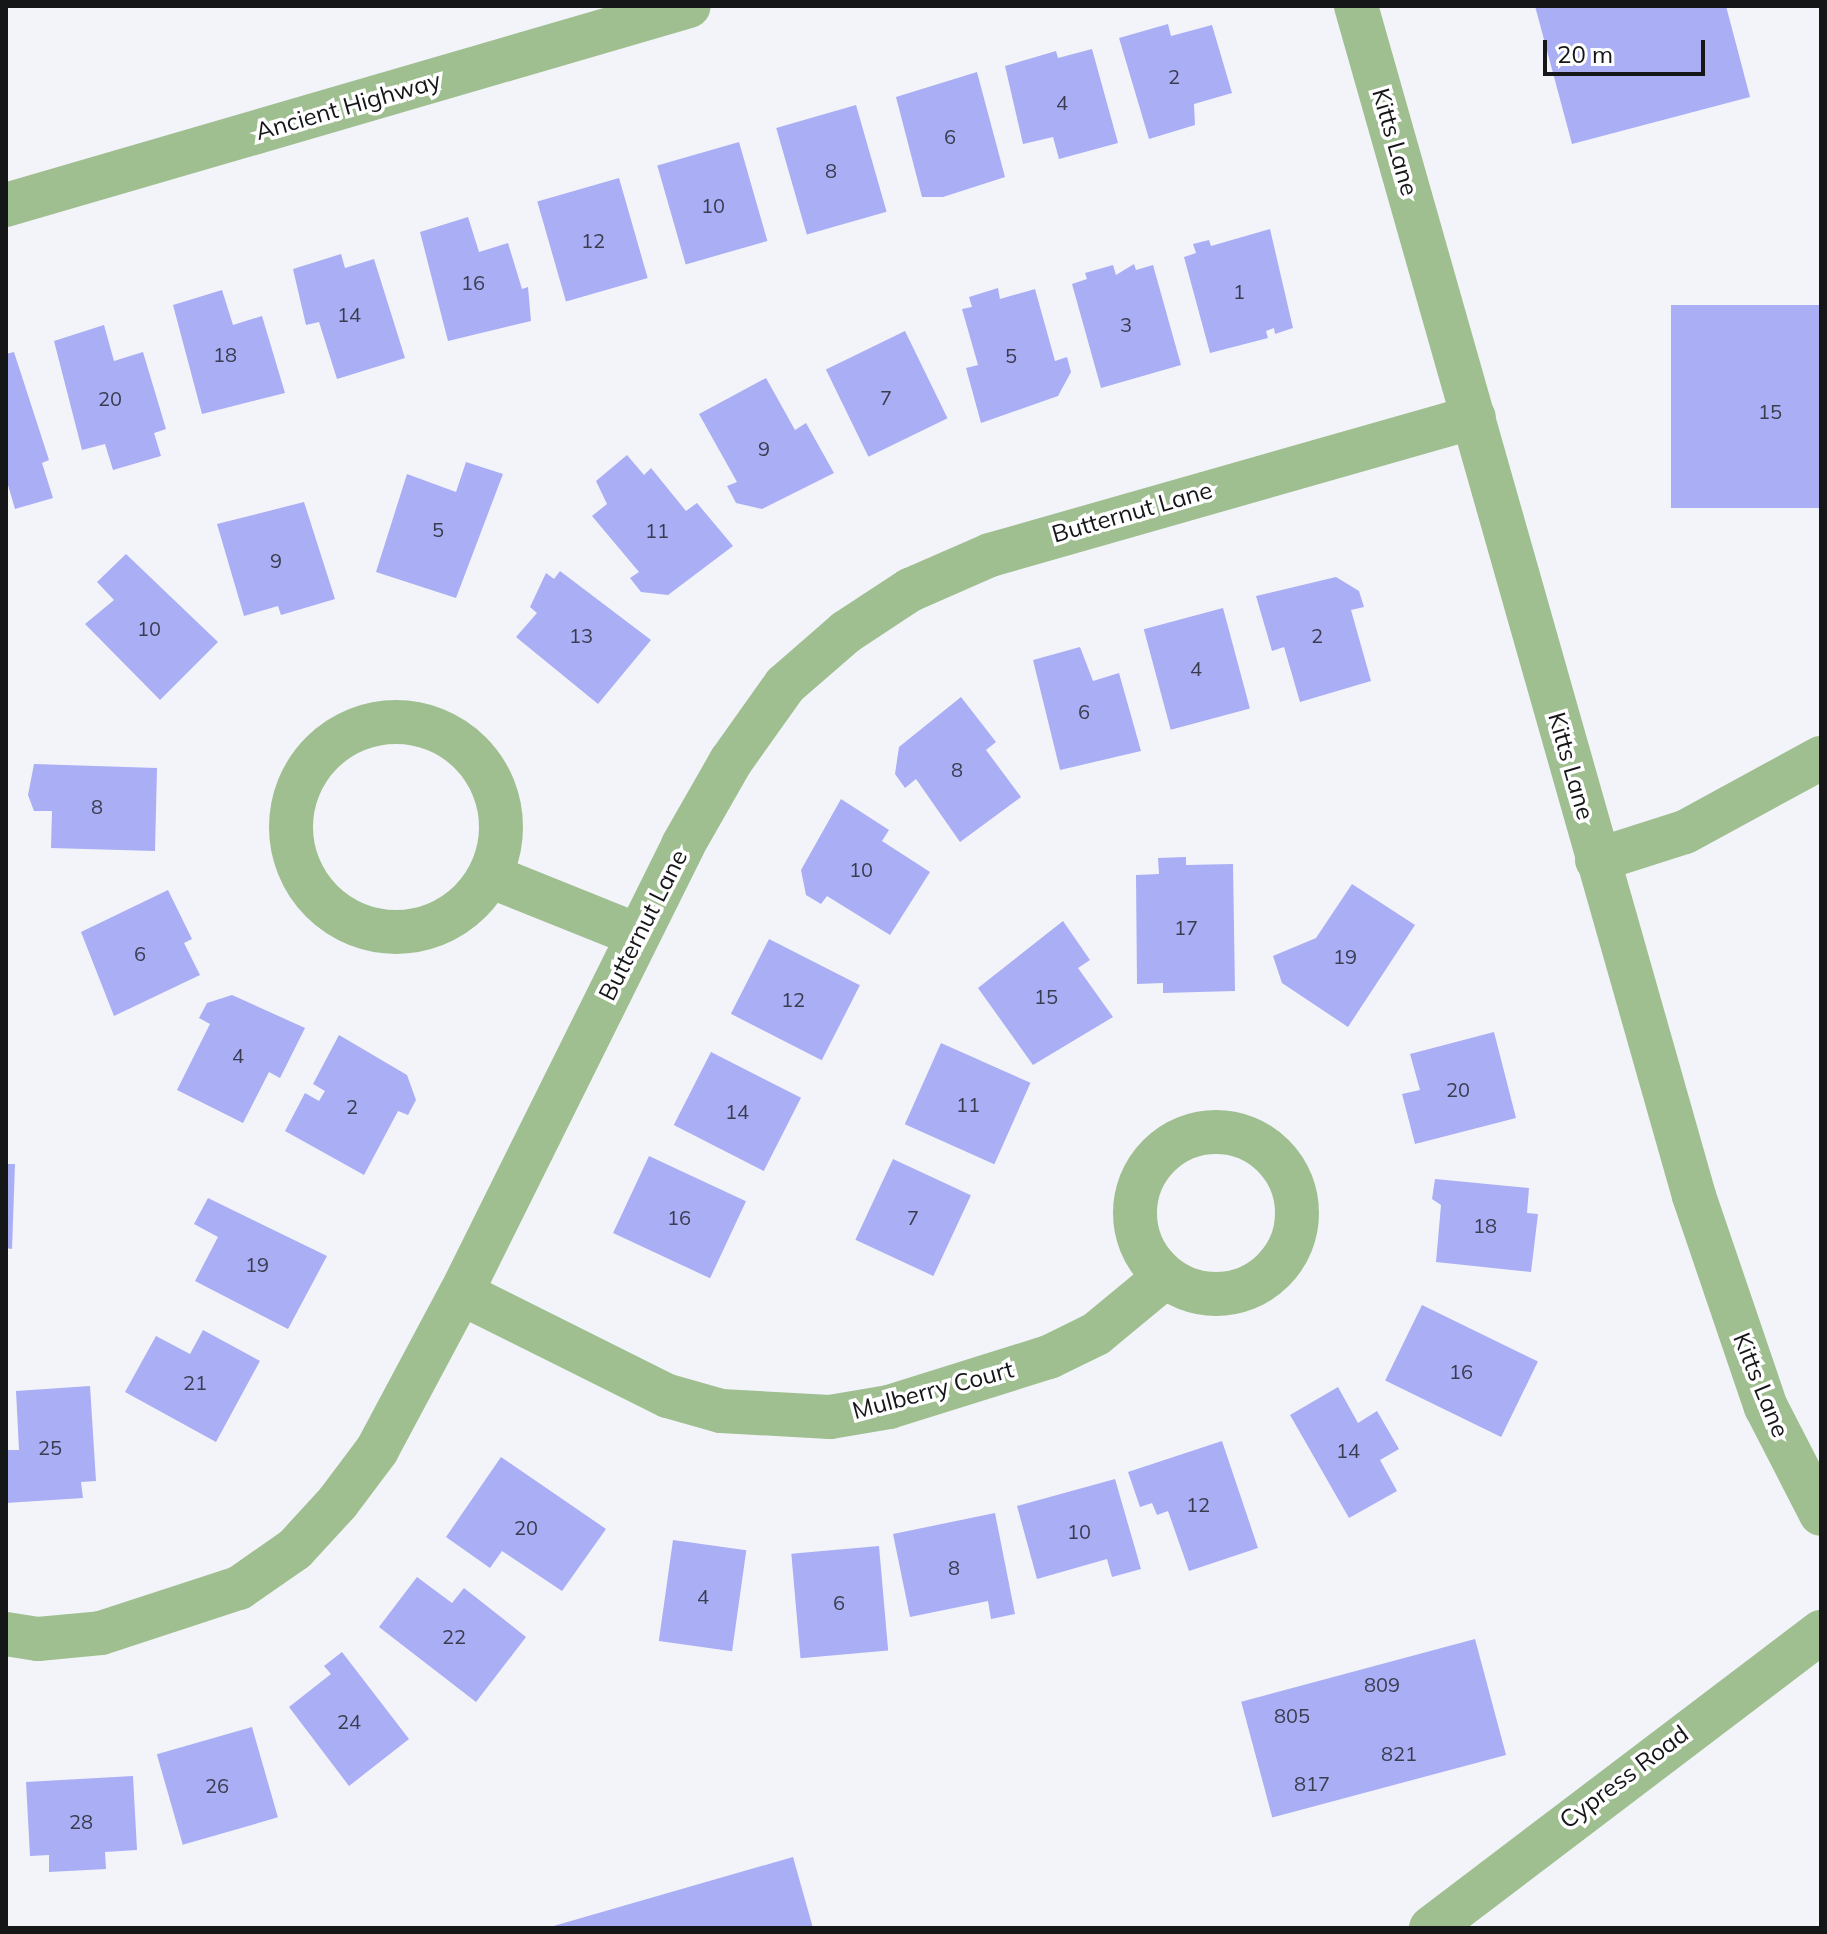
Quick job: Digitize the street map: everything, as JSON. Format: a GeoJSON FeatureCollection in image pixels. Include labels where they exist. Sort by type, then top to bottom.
{"type":"FeatureCollection","features":[{"type":"Feature","properties":{"kind":"street","name":"Ancient Highway"},"geometry":{"type":"LineString","coordinates":[[6,205],[689,6]]}},
{"type":"Feature","properties":{"kind":"street","name":"Kitts Lane"},"geometry":{"type":"LineString","coordinates":[[1356,6],[1597,860],[1732,1313],[1766,1407],[1821,1514]]}},
{"type":"Feature","properties":{"kind":"street","name":"Butternut Lane"},"geometry":{"type":"LineString","coordinates":[[6,1634],[38,1639],[101,1633],[173,1614],[239,1588],[295,1549],[377,1450],[461,1293],[637,935],[731,761],[785,685],[846,632],[910,590],[1093,522],[1474,417]]}},
{"type":"Feature","properties":{"kind":"street"},"geometry":{"type":"LineString","coordinates":[[393,722],[429,727],[462,745],[486,771],[499,805],[501,841],[490,876],[470,902],[442,922],[411,931],[377,931],[346,920],[319,900],[294,851],[292,806],[304,776],[327,748],[358,729],[393,722]]}},
{"type":"Feature","properties":{"kind":"street"},"geometry":{"type":"LineString","coordinates":[[1597,860],[1685,832],[1821,758]]}},
{"type":"Feature","properties":{"kind":"street"},"geometry":{"type":"LineString","coordinates":[[490,876],[637,935]]}},
{"type":"Feature","properties":{"kind":"street","name":"Mulberry Court"},"geometry":{"type":"LineString","coordinates":[[461,1293],[668,1396],[721,1411],[830,1417],[889,1407],[1049,1357],[1096,1334],[1165,1277]]}},
{"type":"Feature","properties":{"kind":"street","name":"Cypress Road"},"geometry":{"type":"LineString","coordinates":[[1431,1928],[1821,1632]]}},
{"type":"Feature","properties":{"kind":"building"},"geometry":{"type":"Polygon","coordinates":[[[1535,6],[1726,6],[1750,97],[1572,144],[1535,6]]]}},
{"type":"Feature","properties":{"kind":"building"},"geometry":{"type":"Polygon","coordinates":[[[1168,24],[1171,36],[1212,25],[1232,93],[1194,104],[1195,125],[1149,139],[1119,38],[1168,24]]]}},
{"type":"Feature","properties":{"kind":"building"},"geometry":{"type":"Polygon","coordinates":[[[1092,49],[1118,143],[1059,159],[1053,137],[1023,144],[1005,66],[1056,51],[1058,58],[1092,49]]]}},
{"type":"Feature","properties":{"kind":"building"},"geometry":{"type":"Polygon","coordinates":[[[977,72],[1005,177],[943,197],[922,197],[896,97],[977,72]]]}},
{"type":"Feature","properties":{"kind":"building"},"geometry":{"type":"Polygon","coordinates":[[[856,105],[887,212],[807,235],[776,128],[856,105]]]}},
{"type":"Feature","properties":{"kind":"building"},"geometry":{"type":"Polygon","coordinates":[[[739,142],[767,241],[686,264],[657,165],[739,142]]]}},
{"type":"Feature","properties":{"kind":"building"},"geometry":{"type":"Polygon","coordinates":[[[619,178],[648,278],[566,301],[537,201],[619,178]]]}},
{"type":"Feature","properties":{"kind":"building"},"geometry":{"type":"Polygon","coordinates":[[[468,217],[479,252],[508,243],[522,289],[528,287],[531,321],[448,341],[420,232],[468,217]]]}},
{"type":"Feature","properties":{"kind":"building"},"geometry":{"type":"Polygon","coordinates":[[[1270,229],[1293,328],[1275,334],[1274,328],[1266,331],[1268,338],[1210,353],[1184,257],[1196,253],[1193,244],[1209,240],[1211,246],[1270,229]]]}},
{"type":"Feature","properties":{"kind":"building"},"geometry":{"type":"Polygon","coordinates":[[[341,254],[345,268],[374,259],[405,358],[337,379],[319,322],[306,325],[293,269],[341,254]]]}},
{"type":"Feature","properties":{"kind":"building"},"geometry":{"type":"Polygon","coordinates":[[[1134,264],[1136,270],[1153,265],[1181,365],[1101,388],[1072,284],[1087,279],[1085,273],[1113,265],[1116,275],[1134,264]]]}},
{"type":"Feature","properties":{"kind":"building"},"geometry":{"type":"Polygon","coordinates":[[[998,288],[1000,299],[1035,289],[1055,361],[1067,357],[1071,372],[1058,396],[981,423],[966,368],[978,365],[962,309],[972,307],[969,297],[998,288]]]}},
{"type":"Feature","properties":{"kind":"building"},"geometry":{"type":"Polygon","coordinates":[[[222,290],[233,325],[262,316],[285,393],[202,414],[173,305],[222,290]]]}},
{"type":"Feature","properties":{"kind":"building"},"geometry":{"type":"Polygon","coordinates":[[[1671,305],[1821,305],[1821,508],[1671,508],[1671,305]]]}},
{"type":"Feature","properties":{"kind":"building"},"geometry":{"type":"Polygon","coordinates":[[[104,325],[114,361],[143,352],[166,429],[154,433],[161,456],[113,470],[105,444],[82,450],[54,341],[104,325]]]}},
{"type":"Feature","properties":{"kind":"building"},"geometry":{"type":"Polygon","coordinates":[[[905,331],[948,418],[868,457],[826,370],[905,331]]]}},
{"type":"Feature","properties":{"kind":"building"},"geometry":{"type":"Polygon","coordinates":[[[14,352],[49,460],[42,463],[53,498],[15,509],[6,478],[6,354],[14,352]]]}},
{"type":"Feature","properties":{"kind":"building"},"geometry":{"type":"Polygon","coordinates":[[[766,378],[795,430],[806,423],[834,473],[762,509],[736,503],[727,486],[737,482],[699,414],[766,378]]]}},
{"type":"Feature","properties":{"kind":"building"},"geometry":{"type":"Polygon","coordinates":[[[627,455],[644,475],[651,468],[686,511],[697,503],[733,546],[668,595],[641,592],[630,578],[639,572],[592,516],[607,504],[596,481],[627,455]]]}},
{"type":"Feature","properties":{"kind":"building"},"geometry":{"type":"Polygon","coordinates":[[[466,462],[503,474],[456,598],[376,572],[407,474],[456,492],[466,462]]]}},
{"type":"Feature","properties":{"kind":"building"},"geometry":{"type":"Polygon","coordinates":[[[304,502],[335,599],[281,615],[278,606],[244,616],[217,524],[304,502]]]}},
{"type":"Feature","properties":{"kind":"building"},"geometry":{"type":"Polygon","coordinates":[[[126,554],[218,642],[160,700],[85,624],[114,600],[97,582],[126,554]]]}},
{"type":"Feature","properties":{"kind":"building"},"geometry":{"type":"Polygon","coordinates":[[[560,571],[651,640],[598,704],[516,637],[537,613],[530,607],[546,573],[554,579],[560,571]]]}},
{"type":"Feature","properties":{"kind":"building"},"geometry":{"type":"Polygon","coordinates":[[[1336,577],[1359,591],[1364,607],[1351,610],[1371,681],[1300,702],[1284,647],[1272,651],[1256,596],[1336,577]]]}},
{"type":"Feature","properties":{"kind":"building"},"geometry":{"type":"Polygon","coordinates":[[[1223,608],[1250,708],[1171,730],[1144,629],[1223,608]]]}},
{"type":"Feature","properties":{"kind":"building"},"geometry":{"type":"Polygon","coordinates":[[[1080,647],[1093,681],[1119,673],[1141,751],[1060,770],[1033,660],[1080,647]]]}},
{"type":"Feature","properties":{"kind":"building"},"geometry":{"type":"Polygon","coordinates":[[[961,697],[996,742],[986,750],[1021,797],[960,842],[916,779],[905,788],[895,774],[899,747],[961,697]]]}},
{"type":"Feature","properties":{"kind":"building"},"geometry":{"type":"Polygon","coordinates":[[[34,764],[157,768],[155,851],[51,848],[52,811],[34,811],[28,795],[34,764]]]}},
{"type":"Feature","properties":{"kind":"building"},"geometry":{"type":"Polygon","coordinates":[[[841,799],[889,830],[882,841],[930,872],[890,935],[827,896],[821,904],[806,895],[801,870],[841,799]]]}},
{"type":"Feature","properties":{"kind":"building"},"geometry":{"type":"Polygon","coordinates":[[[1186,857],[1186,865],[1233,864],[1235,991],[1163,993],[1163,983],[1137,984],[1136,875],[1159,874],[1158,858],[1186,857]]]}},
{"type":"Feature","properties":{"kind":"building"},"geometry":{"type":"Polygon","coordinates":[[[1352,884],[1415,925],[1348,1027],[1282,983],[1273,956],[1316,938],[1352,884]]]}},
{"type":"Feature","properties":{"kind":"building"},"geometry":{"type":"Polygon","coordinates":[[[168,890],[192,939],[184,943],[200,975],[114,1016],[81,932],[168,890]]]}},
{"type":"Feature","properties":{"kind":"building"},"geometry":{"type":"Polygon","coordinates":[[[1063,921],[1090,960],[1078,968],[1113,1017],[1033,1065],[978,988],[1063,921]]]}},
{"type":"Feature","properties":{"kind":"building"},"geometry":{"type":"Polygon","coordinates":[[[769,939],[860,985],[822,1060],[731,1014],[769,939]]]}},
{"type":"Feature","properties":{"kind":"building"},"geometry":{"type":"Polygon","coordinates":[[[232,995],[305,1028],[280,1078],[269,1072],[243,1123],[177,1090],[210,1024],[199,1018],[207,1003],[232,995]]]}},
{"type":"Feature","properties":{"kind":"building"},"geometry":{"type":"Polygon","coordinates":[[[1494,1032],[1516,1118],[1415,1144],[1402,1094],[1420,1090],[1410,1054],[1494,1032]]]}},
{"type":"Feature","properties":{"kind":"building"},"geometry":{"type":"Polygon","coordinates":[[[339,1035],[407,1075],[416,1100],[408,1115],[398,1111],[364,1175],[285,1131],[305,1093],[319,1101],[325,1091],[313,1084],[339,1035]]]}},
{"type":"Feature","properties":{"kind":"building"},"geometry":{"type":"Polygon","coordinates":[[[941,1043],[1031,1083],[994,1164],[905,1124],[941,1043]]]}},
{"type":"Feature","properties":{"kind":"building"},"geometry":{"type":"Polygon","coordinates":[[[711,1052],[801,1098],[764,1171],[674,1125],[711,1052]]]}},
{"type":"Feature","properties":{"kind":"building"},"geometry":{"type":"Polygon","coordinates":[[[649,1156],[746,1201],[710,1278],[613,1233],[649,1156]]]}},
{"type":"Feature","properties":{"kind":"building"},"geometry":{"type":"Polygon","coordinates":[[[893,1159],[971,1195],[933,1276],[855,1240],[893,1159]]]}},
{"type":"Feature","properties":{"kind":"building"},"geometry":{"type":"Polygon","coordinates":[[[6,1164],[15,1164],[12,1249],[6,1248],[6,1164]]]}},
{"type":"Feature","properties":{"kind":"building"},"geometry":{"type":"Polygon","coordinates":[[[1435,1179],[1529,1188],[1527,1213],[1538,1214],[1531,1272],[1436,1262],[1441,1205],[1432,1199],[1435,1179]]]}},
{"type":"Feature","properties":{"kind":"building"},"geometry":{"type":"Polygon","coordinates":[[[208,1198],[327,1256],[288,1329],[195,1281],[218,1237],[194,1224],[208,1198]]]}},
{"type":"Feature","properties":{"kind":"building"},"geometry":{"type":"Polygon","coordinates":[[[1422,1305],[1538,1362],[1501,1437],[1385,1380],[1422,1305]]]}},
{"type":"Feature","properties":{"kind":"building"},"geometry":{"type":"Polygon","coordinates":[[[203,1330],[260,1361],[216,1442],[125,1392],[156,1336],[190,1354],[203,1330]]]}},
{"type":"Feature","properties":{"kind":"building"},"geometry":{"type":"Polygon","coordinates":[[[90,1386],[96,1481],[81,1482],[83,1498],[6,1503],[6,1450],[19,1450],[16,1391],[90,1386]]]}},
{"type":"Feature","properties":{"kind":"building"},"geometry":{"type":"Polygon","coordinates":[[[1338,1387],[1358,1423],[1377,1411],[1399,1449],[1380,1460],[1397,1491],[1349,1518],[1290,1415],[1338,1387]]]}},
{"type":"Feature","properties":{"kind":"building"},"geometry":{"type":"Polygon","coordinates":[[[1222,1441],[1258,1548],[1189,1571],[1168,1511],[1157,1515],[1152,1503],[1140,1507],[1128,1472],[1222,1441]]]}},
{"type":"Feature","properties":{"kind":"building"},"geometry":{"type":"Polygon","coordinates":[[[501,1457],[606,1529],[562,1591],[502,1551],[490,1568],[446,1537],[501,1457]]]}},
{"type":"Feature","properties":{"kind":"building"},"geometry":{"type":"Polygon","coordinates":[[[1115,1479],[1141,1569],[1112,1577],[1107,1559],[1037,1579],[1017,1506],[1115,1479]]]}},
{"type":"Feature","properties":{"kind":"building"},"geometry":{"type":"Polygon","coordinates":[[[995,1513],[1015,1614],[991,1619],[988,1601],[910,1617],[893,1534],[995,1513]]]}},
{"type":"Feature","properties":{"kind":"building"},"geometry":{"type":"Polygon","coordinates":[[[673,1540],[746,1550],[732,1651],[659,1641],[673,1540]]]}},
{"type":"Feature","properties":{"kind":"building"},"geometry":{"type":"Polygon","coordinates":[[[879,1546],[888,1651],[800,1658],[791,1554],[879,1546]]]}},
{"type":"Feature","properties":{"kind":"building"},"geometry":{"type":"Polygon","coordinates":[[[417,1577],[452,1603],[464,1588],[526,1637],[476,1702],[379,1627],[417,1577]]]}},
{"type":"Feature","properties":{"kind":"building"},"geometry":{"type":"Polygon","coordinates":[[[1475,1639],[1506,1755],[1272,1818],[1241,1702],[1475,1639]]]}},
{"type":"Feature","properties":{"kind":"building"},"geometry":{"type":"Polygon","coordinates":[[[342,1652],[409,1739],[349,1786],[289,1707],[331,1674],[324,1666],[342,1652]]]}},
{"type":"Feature","properties":{"kind":"building"},"geometry":{"type":"Polygon","coordinates":[[[252,1727],[278,1817],[183,1845],[157,1754],[252,1727]]]}},
{"type":"Feature","properties":{"kind":"building"},"geometry":{"type":"Polygon","coordinates":[[[133,1776],[137,1850],[105,1852],[106,1869],[49,1872],[49,1855],[30,1856],[26,1782],[133,1776]]]}},
{"type":"Feature","properties":{"kind":"building"},"geometry":{"type":"Polygon","coordinates":[[[793,1857],[813,1928],[550,1928],[550,1927],[793,1857]]]}}]}
